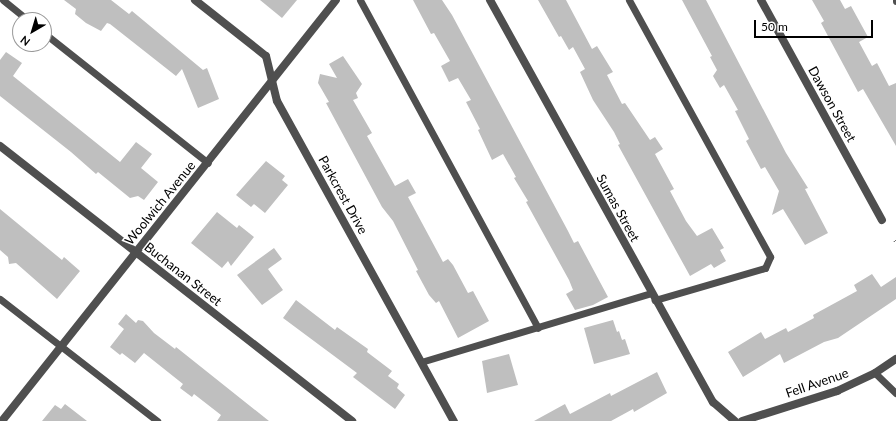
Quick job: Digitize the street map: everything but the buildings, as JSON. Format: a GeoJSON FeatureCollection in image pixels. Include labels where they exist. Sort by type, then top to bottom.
{"type":"FeatureCollection","features":[{"type":"Feature","properties":{"kind":"street","name":"Parkcrest Drive"},"geometry":{"type":"LineString","coordinates":[[195,0],[266,56],[277,101],[454,421]]}},
{"type":"Feature","properties":{"kind":"street","name":"Woolwich Avenue"},"geometry":{"type":"LineString","coordinates":[[2,421],[336,0]]}},
{"type":"Feature","properties":{"kind":"street","name":"Sumas Street"},"geometry":{"type":"LineString","coordinates":[[490,0],[713,402],[735,421]]}},
{"type":"Feature","properties":{"kind":"street","name":"Dawson Street"},"geometry":{"type":"LineString","coordinates":[[761,0],[882,220]]}},
{"type":"Feature","properties":{"kind":"street","name":"Buchanan Street"},"geometry":{"type":"LineString","coordinates":[[0,146],[352,421]]}},
{"type":"Feature","properties":{"kind":"street","name":"Fell Avenue"},"geometry":{"type":"LineString","coordinates":[[742,421],[837,391],[875,373],[896,359]]}},
{"type":"Feature","properties":{"kind":"lane"},"geometry":{"type":"LineString","coordinates":[[3,0],[18,12]]}},
{"type":"Feature","properties":{"kind":"lane"},"geometry":{"type":"LineString","coordinates":[[360,0],[538,328]]}},
{"type":"Feature","properties":{"kind":"lane"},"geometry":{"type":"LineString","coordinates":[[421,362],[653,296],[765,268],[770,257],[629,0]]}},
{"type":"Feature","properties":{"kind":"lane"},"geometry":{"type":"LineString","coordinates":[[52,39],[208,162]]}},
{"type":"Feature","properties":{"kind":"lane"},"geometry":{"type":"LineString","coordinates":[[0,299],[157,421]]}},
{"type":"Feature","properties":{"kind":"lane"},"geometry":{"type":"LineString","coordinates":[[875,373],[896,393]]}}]}
